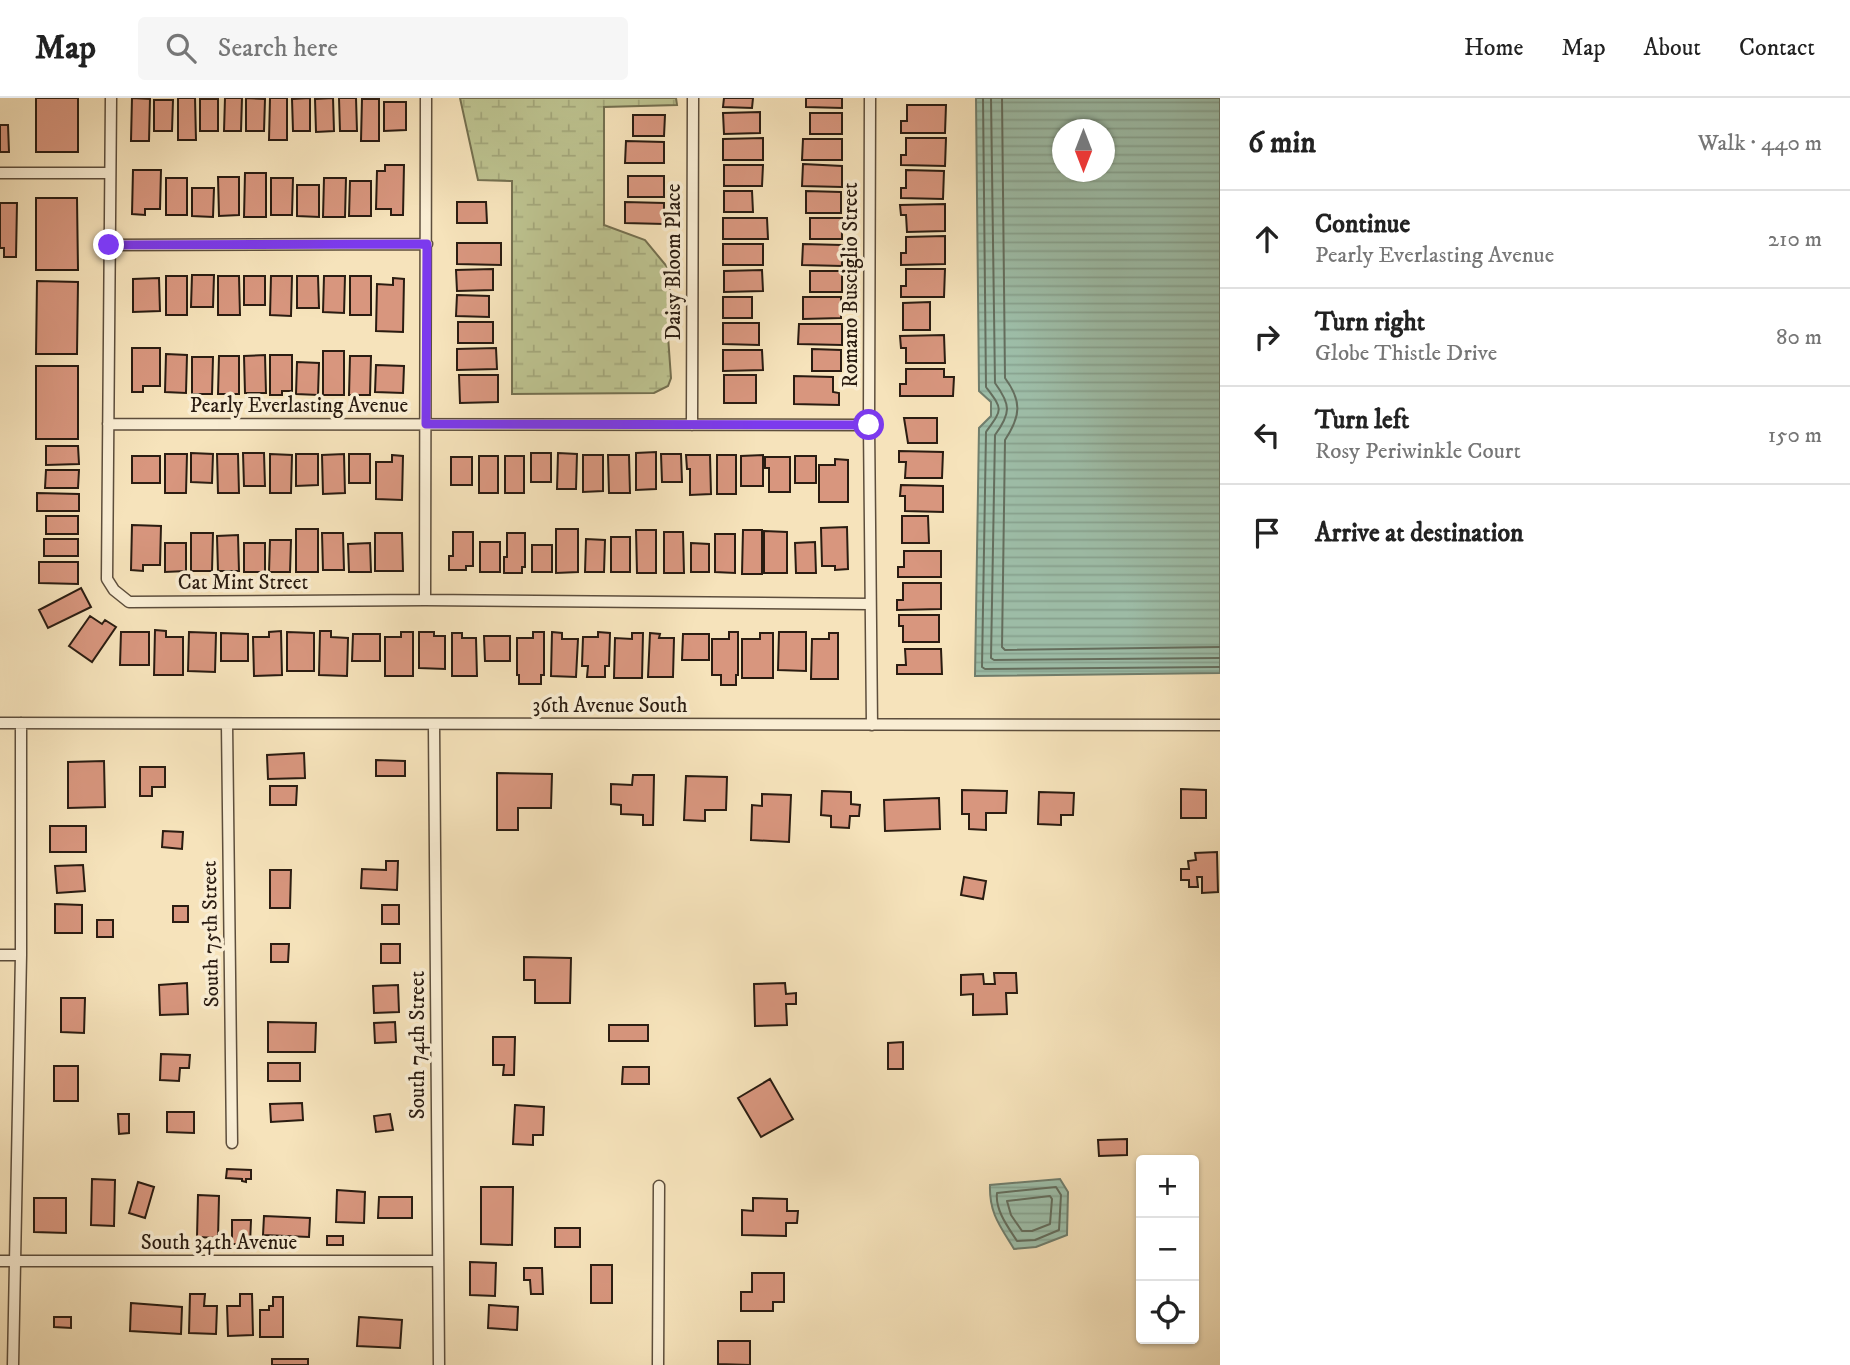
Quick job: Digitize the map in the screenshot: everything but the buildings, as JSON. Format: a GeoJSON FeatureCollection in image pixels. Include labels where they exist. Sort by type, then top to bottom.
{"type":"FeatureCollection","features":[{"type":"Feature","properties":{"kind":"street","name":"Cat Mint Street"},"geometry":{"type":"LineString","coordinates":[[111,98],[107,579],[114,590],[129,602],[425,600],[870,604]]}},
{"type":"Feature","properties":{"kind":"street"},"geometry":{"type":"LineString","coordinates":[[425,600],[426,98]]}},
{"type":"Feature","properties":{"kind":"street","name":"Daisy Bloom Place"},"geometry":{"type":"LineString","coordinates":[[692,425],[693,98]]}},
{"type":"Feature","properties":{"kind":"street","name":"Romano Busciglio Street"},"geometry":{"type":"LineString","coordinates":[[870,98],[872,725]]}},
{"type":"Feature","properties":{"kind":"street"},"geometry":{"type":"LineString","coordinates":[[0,173],[109,173]]}},
{"type":"Feature","properties":{"kind":"street"},"geometry":{"type":"LineString","coordinates":[[109,245],[427,244]]}},
{"type":"Feature","properties":{"kind":"street","name":"Pearly Everlasting Avenue"},"geometry":{"type":"LineString","coordinates":[[108,425],[869,425]]}},
{"type":"Feature","properties":{"kind":"street","name":"36th Avenue South"},"geometry":{"type":"LineString","coordinates":[[0,723],[1220,725]]}},
{"type":"Feature","properties":{"kind":"street"},"geometry":{"type":"LineString","coordinates":[[13,1365],[21,956],[21,723]]}},
{"type":"Feature","properties":{"kind":"street","name":"South 75th Street"},"geometry":{"type":"LineString","coordinates":[[227,724],[232,1143]]}},
{"type":"Feature","properties":{"kind":"street","name":"South 74th Street"},"geometry":{"type":"LineString","coordinates":[[434,725],[439,1365]]}},
{"type":"Feature","properties":{"kind":"street"},"geometry":{"type":"LineString","coordinates":[[0,955],[21,956]]}},
{"type":"Feature","properties":{"kind":"street"},"geometry":{"type":"LineString","coordinates":[[658,1365],[659,1186]]}},
{"type":"Feature","properties":{"kind":"street","name":"South 34th Avenue"},"geometry":{"type":"LineString","coordinates":[[0,1262],[438,1261]]}},
{"type":"Feature","properties":{"kind":"green space"},"geometry":{"type":"Polygon","coordinates":[[[460,98],[676,98],[677,105],[604,107],[604,225],[645,240],[668,268],[671,378],[668,386],[654,393],[512,394],[512,181],[478,180],[460,98]]]}},
{"type":"Feature","properties":{"kind":"water"},"geometry":{"type":"Polygon","coordinates":[[[976,98],[1220,98],[1220,673],[975,676],[979,428],[991,416],[991,402],[979,391],[976,98]]]}},
{"type":"Feature","properties":{"kind":"water"},"geometry":{"type":"Polygon","coordinates":[[[1060,1179],[1068,1192],[1067,1235],[1036,1247],[1014,1249],[993,1211],[990,1185],[1060,1179]]]}},
{"type":"Feature","properties":{"kind":"route"},"geometry":{"type":"LineString","coordinates":[[109,245],[427,244],[426,424],[869,425]]}}]}
